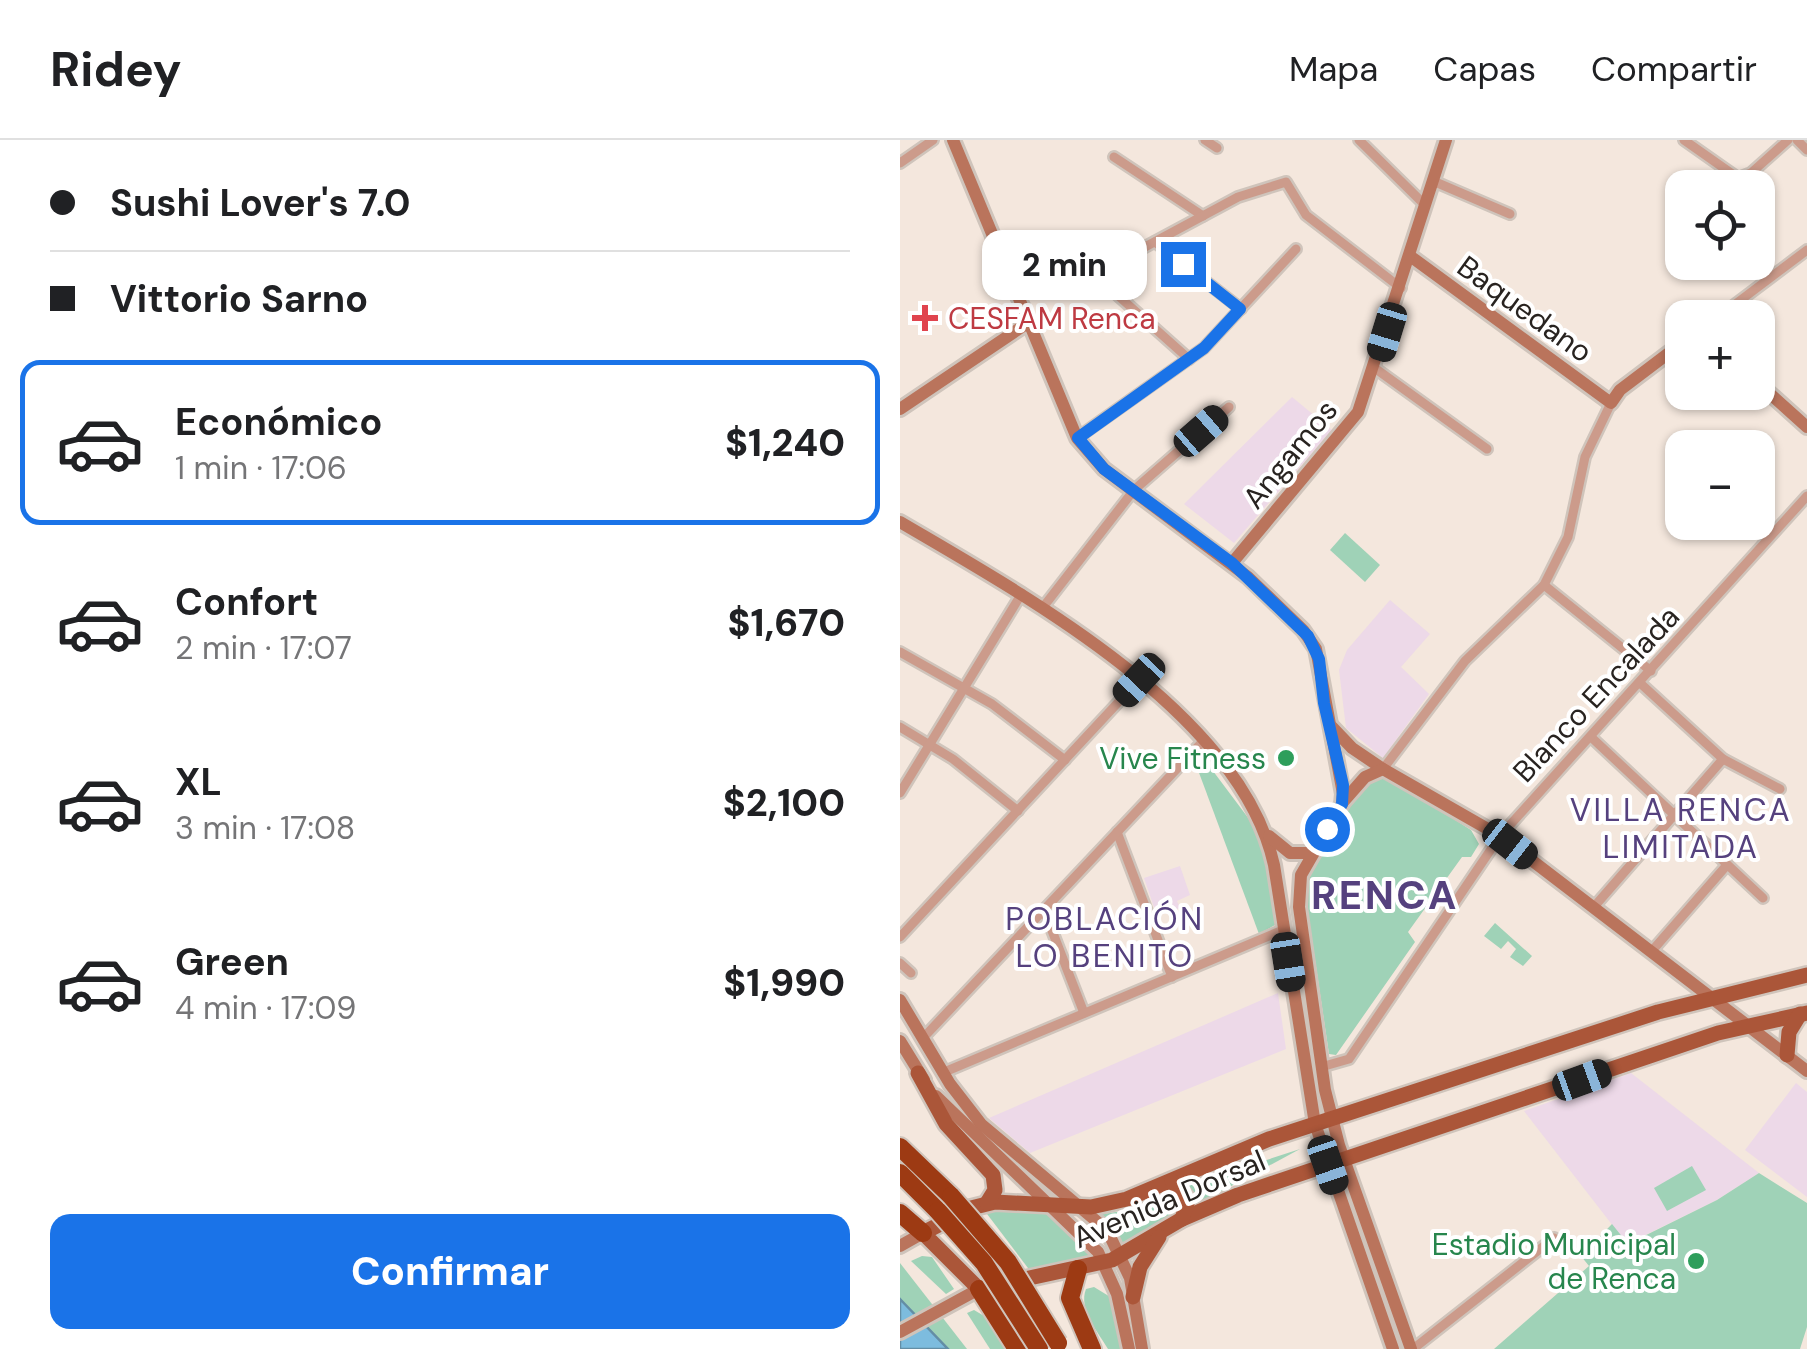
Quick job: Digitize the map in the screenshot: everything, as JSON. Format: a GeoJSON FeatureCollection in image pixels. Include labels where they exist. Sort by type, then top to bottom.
{"type":"FeatureCollection","features":[{"type":"Feature","properties":{"kind":"highway"},"geometry":{"type":"LineString","coordinates":[[900,1147],[998,1249],[1060,1346]]}},
{"type":"Feature","properties":{"kind":"highway"},"geometry":{"type":"LineString","coordinates":[[906,1179],[984,1264],[1039,1349]]}},
{"type":"Feature","properties":{"kind":"highway"},"geometry":{"type":"LineString","coordinates":[[900,1213],[911,1240]]}},
{"type":"Feature","properties":{"kind":"highway"},"geometry":{"type":"LineString","coordinates":[[1078,1269],[1070,1298],[1092,1349]]}},
{"type":"Feature","properties":{"kind":"highway"},"geometry":{"type":"LineString","coordinates":[[970,1293],[1017,1349]]}},
{"type":"Feature","properties":{"kind":"main road"},"geometry":{"type":"LineString","coordinates":[[954,140],[1078,438],[1104,469],[1232,563],[1308,636],[1319,659],[1326,719],[1343,785],[1342,804]]}},
{"type":"Feature","properties":{"kind":"main road","name":"Angamos"},"geometry":{"type":"LineString","coordinates":[[1232,563],[1352,423],[1376,369],[1446,140]]}},
{"type":"Feature","properties":{"kind":"main road","name":"Baquedano"},"geometry":{"type":"LineString","coordinates":[[1410,256],[1611,402]]}},
{"type":"Feature","properties":{"kind":"main road"},"geometry":{"type":"LineString","coordinates":[[900,409],[1029,322]]}},
{"type":"Feature","properties":{"kind":"main road"},"geometry":{"type":"LineString","coordinates":[[1611,402],[1625,386],[1665,356]]}},
{"type":"Feature","properties":{"kind":"main road"},"geometry":{"type":"LineString","coordinates":[[1775,399],[1806,425]]}},
{"type":"Feature","properties":{"kind":"main road"},"geometry":{"type":"LineString","coordinates":[[900,523],[1044,606],[1139,680],[1205,739],[1262,826],[1285,850],[1312,853]]}},
{"type":"Feature","properties":{"kind":"main road"},"geometry":{"type":"LineString","coordinates":[[1326,719],[1345,742],[1383,768],[1500,836],[1807,1071]]}},
{"type":"Feature","properties":{"kind":"main road"},"geometry":{"type":"LineString","coordinates":[[1383,768],[1364,776],[1342,804],[1301,875],[1298,896],[1321,1067],[1332,1118],[1412,1349]]}},
{"type":"Feature","properties":{"kind":"main road"},"geometry":{"type":"LineString","coordinates":[[1262,826],[1272,855],[1316,1124],[1393,1349]]}},
{"type":"Feature","properties":{"kind":"main road","name":"Avenida Dorsal"},"geometry":{"type":"LineString","coordinates":[[911,1240],[987,1203],[1082,1206],[1128,1200],[1332,1118],[1710,997],[1807,975]]}},
{"type":"Feature","properties":{"kind":"main road"},"geometry":{"type":"LineString","coordinates":[[900,1000],[942,1072],[993,1137],[1102,1225],[1122,1256],[1142,1349]]}},
{"type":"Feature","properties":{"kind":"main road"},"geometry":{"type":"LineString","coordinates":[[1787,1055],[1789,1032],[1803,1014]]}},
{"type":"Feature","properties":{"kind":"main road","name":"Avenida Dorsal"},"geometry":{"type":"LineString","coordinates":[[900,1332],[970,1293],[1122,1256],[1182,1219],[1328,1165],[1747,1025],[1803,1014]]}},
{"type":"Feature","properties":{"kind":"main road"},"geometry":{"type":"LineString","coordinates":[[900,1041],[946,1124],[993,1175],[995,1190],[987,1203]]}},
{"type":"Feature","properties":{"kind":"main road"},"geometry":{"type":"LineString","coordinates":[[918,1072],[963,1126],[1084,1236],[1104,1262],[1117,1294],[1129,1349]]}},
{"type":"Feature","properties":{"kind":"main road"},"geometry":{"type":"LineString","coordinates":[[1172,1181],[1188,1200],[1182,1219]]}},
{"type":"Feature","properties":{"kind":"main road"},"geometry":{"type":"LineString","coordinates":[[1133,1296],[1142,1264],[1164,1231]]}},
{"type":"Feature","properties":{"kind":"main road"},"geometry":{"type":"LineString","coordinates":[[911,1240],[970,1293]]}},
{"type":"Feature","properties":{"kind":"street"},"geometry":{"type":"LineString","coordinates":[[900,164],[933,140]]}},
{"type":"Feature","properties":{"kind":"street"},"geometry":{"type":"LineString","coordinates":[[1206,140],[1218,148]]}},
{"type":"Feature","properties":{"kind":"street"},"geometry":{"type":"LineString","coordinates":[[1359,140],[1425,205]]}},
{"type":"Feature","properties":{"kind":"street"},"geometry":{"type":"LineString","coordinates":[[1684,140],[1738,178],[1751,173],[1788,140]]}},
{"type":"Feature","properties":{"kind":"street"},"geometry":{"type":"LineString","coordinates":[[1798,140],[1807,150]]}},
{"type":"Feature","properties":{"kind":"street"},"geometry":{"type":"LineString","coordinates":[[1114,157],[1202,216]]}},
{"type":"Feature","properties":{"kind":"street"},"geometry":{"type":"LineString","coordinates":[[1433,181],[1510,214]]}},
{"type":"Feature","properties":{"kind":"street"},"geometry":{"type":"LineString","coordinates":[[1132,254],[1238,197],[1288,183],[1306,215],[1400,288]]}},
{"type":"Feature","properties":{"kind":"street"},"geometry":{"type":"LineString","coordinates":[[1155,242],[1240,309]]}},
{"type":"Feature","properties":{"kind":"street"},"geometry":{"type":"LineString","coordinates":[[1078,438],[1189,359],[1296,249]]}},
{"type":"Feature","properties":{"kind":"street"},"geometry":{"type":"LineString","coordinates":[[1741,300],[1807,250]]}},
{"type":"Feature","properties":{"kind":"street"},"geometry":{"type":"LineString","coordinates":[[1105,284],[1189,359]]}},
{"type":"Feature","properties":{"kind":"street"},"geometry":{"type":"LineString","coordinates":[[1376,369],[1487,449]]}},
{"type":"Feature","properties":{"kind":"street"},"geometry":{"type":"LineString","coordinates":[[1383,768],[1465,661],[1544,585],[1571,527],[1585,456],[1611,402]]}},
{"type":"Feature","properties":{"kind":"street"},"geometry":{"type":"LineString","coordinates":[[1044,606],[1134,490],[1229,407]]}},
{"type":"Feature","properties":{"kind":"street","name":"Blanco Encalada"},"geometry":{"type":"LineString","coordinates":[[1321,1067],[1349,1059],[1500,836],[1807,496]]}},
{"type":"Feature","properties":{"kind":"street"},"geometry":{"type":"LineString","coordinates":[[1544,585],[1652,671]]}},
{"type":"Feature","properties":{"kind":"street"},"geometry":{"type":"LineString","coordinates":[[900,793],[1022,593]]}},
{"type":"Feature","properties":{"kind":"street"},"geometry":{"type":"LineString","coordinates":[[900,652],[965,687],[1065,760]]}},
{"type":"Feature","properties":{"kind":"street"},"geometry":{"type":"LineString","coordinates":[[900,938],[1139,680]]}},
{"type":"Feature","properties":{"kind":"street"},"geometry":{"type":"LineString","coordinates":[[1640,683],[1723,759],[1780,789]]}},
{"type":"Feature","properties":{"kind":"street"},"geometry":{"type":"LineString","coordinates":[[900,727],[930,744],[1018,810]]}},
{"type":"Feature","properties":{"kind":"street"},"geometry":{"type":"LineString","coordinates":[[1591,737],[1762,898]]}},
{"type":"Feature","properties":{"kind":"street"},"geometry":{"type":"LineString","coordinates":[[924,1037],[1205,739]]}},
{"type":"Feature","properties":{"kind":"street"},"geometry":{"type":"LineString","coordinates":[[1593,908],[1723,759]]}},
{"type":"Feature","properties":{"kind":"street"},"geometry":{"type":"LineString","coordinates":[[1117,832],[1172,977]]}},
{"type":"Feature","properties":{"kind":"street"},"geometry":{"type":"LineString","coordinates":[[1651,952],[1728,865]]}},
{"type":"Feature","properties":{"kind":"street"},"geometry":{"type":"LineString","coordinates":[[1044,910],[1084,1013]]}},
{"type":"Feature","properties":{"kind":"street"},"geometry":{"type":"LineString","coordinates":[[942,1072],[1284,930]]}},
{"type":"Feature","properties":{"kind":"street"},"geometry":{"type":"LineString","coordinates":[[900,963],[910,973]]}},
{"type":"Feature","properties":{"kind":"street"},"geometry":{"type":"LineString","coordinates":[[1412,1349],[1554,1238]]}},
{"type":"Feature","properties":{"kind":"shaded area"},"geometry":{"type":"Polygon","coordinates":[[[1292,397],[1332,430],[1234,543],[1184,504],[1292,397]]]}},
{"type":"Feature","properties":{"kind":"shaded area"},"geometry":{"type":"Polygon","coordinates":[[[1390,600],[1430,634],[1401,667],[1429,694],[1383,758],[1346,728],[1339,670],[1347,650],[1390,600]]]}},
{"type":"Feature","properties":{"kind":"shaded area"},"geometry":{"type":"Polygon","coordinates":[[[1180,866],[1190,895],[1177,901],[1180,908],[1157,916],[1144,878],[1180,866]]]}},
{"type":"Feature","properties":{"kind":"shaded area"},"geometry":{"type":"Polygon","coordinates":[[[1278,993],[1286,1049],[1030,1153],[989,1118],[1278,993]]]}},
{"type":"Feature","properties":{"kind":"shaded area"},"geometry":{"type":"Polygon","coordinates":[[[1631,1073],[1759,1173],[1717,1200],[1627,1244],[1524,1111],[1631,1073]]]}},
{"type":"Feature","properties":{"kind":"shaded area"},"geometry":{"type":"Polygon","coordinates":[[[1796,1083],[1807,1092],[1807,1197],[1745,1150],[1796,1083]]]}},
{"type":"Feature","properties":{"kind":"green space"},"geometry":{"type":"Polygon","coordinates":[[[1345,533],[1380,565],[1365,582],[1330,550],[1345,533]]]}},
{"type":"Feature","properties":{"kind":"green space"},"geometry":{"type":"Polygon","coordinates":[[[1201,755],[1261,835],[1269,854],[1275,925],[1259,934],[1195,762],[1201,755]]]}},
{"type":"Feature","properties":{"kind":"green space"},"geometry":{"type":"Polygon","coordinates":[[[1385,775],[1471,830],[1479,844],[1471,857],[1462,857],[1408,932],[1415,942],[1336,1055],[1329,1054],[1303,879],[1351,803],[1374,780],[1385,775]]]}},
{"type":"Feature","properties":{"kind":"green space"},"geometry":{"type":"Polygon","coordinates":[[[1495,923],[1532,956],[1523,966],[1510,957],[1516,949],[1508,941],[1501,949],[1484,936],[1495,923]]]}},
{"type":"Feature","properties":{"kind":"green space"},"geometry":{"type":"Polygon","coordinates":[[[1300,1149],[1196,1205],[1187,1186],[1300,1149]]]}},
{"type":"Feature","properties":{"kind":"green space"},"geometry":{"type":"Polygon","coordinates":[[[1692,1166],[1706,1190],[1667,1211],[1654,1188],[1692,1166]]]}},
{"type":"Feature","properties":{"kind":"green space","name":"Estadio Municipal de Renca"},"geometry":{"type":"Polygon","coordinates":[[[1759,1173],[1807,1203],[1807,1327],[1800,1349],[1494,1349],[1589,1266],[1581,1256],[1612,1224],[1628,1244],[1717,1200],[1759,1173]]]}},
{"type":"Feature","properties":{"kind":"green space"},"geometry":{"type":"Polygon","coordinates":[[[1170,1194],[1178,1195],[1181,1211],[1122,1250],[1096,1215],[1129,1210],[1170,1194]]]}},
{"type":"Feature","properties":{"kind":"green space"},"geometry":{"type":"Polygon","coordinates":[[[984,1210],[1046,1212],[1095,1260],[1031,1272],[984,1210]]]}},
{"type":"Feature","properties":{"kind":"green space"},"geometry":{"type":"Polygon","coordinates":[[[1365,1234],[1393,1313],[1391,1325],[1400,1349],[1399,1349],[1359,1235],[1365,1234]]]}},
{"type":"Feature","properties":{"kind":"green space"},"geometry":{"type":"Polygon","coordinates":[[[932,1257],[954,1289],[946,1294],[911,1261],[932,1257]]]}},
{"type":"Feature","properties":{"kind":"green space"},"geometry":{"type":"Polygon","coordinates":[[[900,1263],[967,1349],[900,1349],[900,1263]]]}},
{"type":"Feature","properties":{"kind":"green space"},"geometry":{"type":"Polygon","coordinates":[[[1094,1287],[1112,1298],[1121,1349],[1108,1349],[1087,1312],[1086,1289],[1094,1287]]]}},
{"type":"Feature","properties":{"kind":"green space"},"geometry":{"type":"Polygon","coordinates":[[[974,1310],[991,1320],[1008,1349],[990,1349],[967,1313],[974,1310]]]}},
{"type":"Feature","properties":{"kind":"water"},"geometry":{"type":"Polygon","coordinates":[[[900,1299],[948,1349],[900,1349],[900,1299]]]}},
{"type":"Feature","properties":{"kind":"place","name":"CESFAM Renca"},"geometry":{"type":"Point","coordinates":[925,318]}},
{"type":"Feature","properties":{"kind":"place","name":"Vive Fitness"},"geometry":{"type":"Point","coordinates":[1286,758]}},
{"type":"Feature","properties":{"kind":"place","name":"Estadio Municipal de Renca"},"geometry":{"type":"Point","coordinates":[1696,1261]}},
{"type":"Feature","properties":{"kind":"district","name":"VILLA RENCA LIMITADA"},"geometry":{"type":"Point","coordinates":[1681,828]}},
{"type":"Feature","properties":{"kind":"district","name":"RENCA"},"geometry":{"type":"Point","coordinates":[1385,895]}},
{"type":"Feature","properties":{"kind":"district","name":"POBLACIÓN LO BENITO"},"geometry":{"type":"Point","coordinates":[1105,938]}},
{"type":"Feature","properties":{"kind":"route"},"geometry":{"type":"LineString","coordinates":[[1183,264],[1240,309],[1204,348],[1078,438],[1104,469],[1232,563],[1308,636],[1319,659],[1324,703],[1343,785],[1342,804],[1327,829]]}}]}
